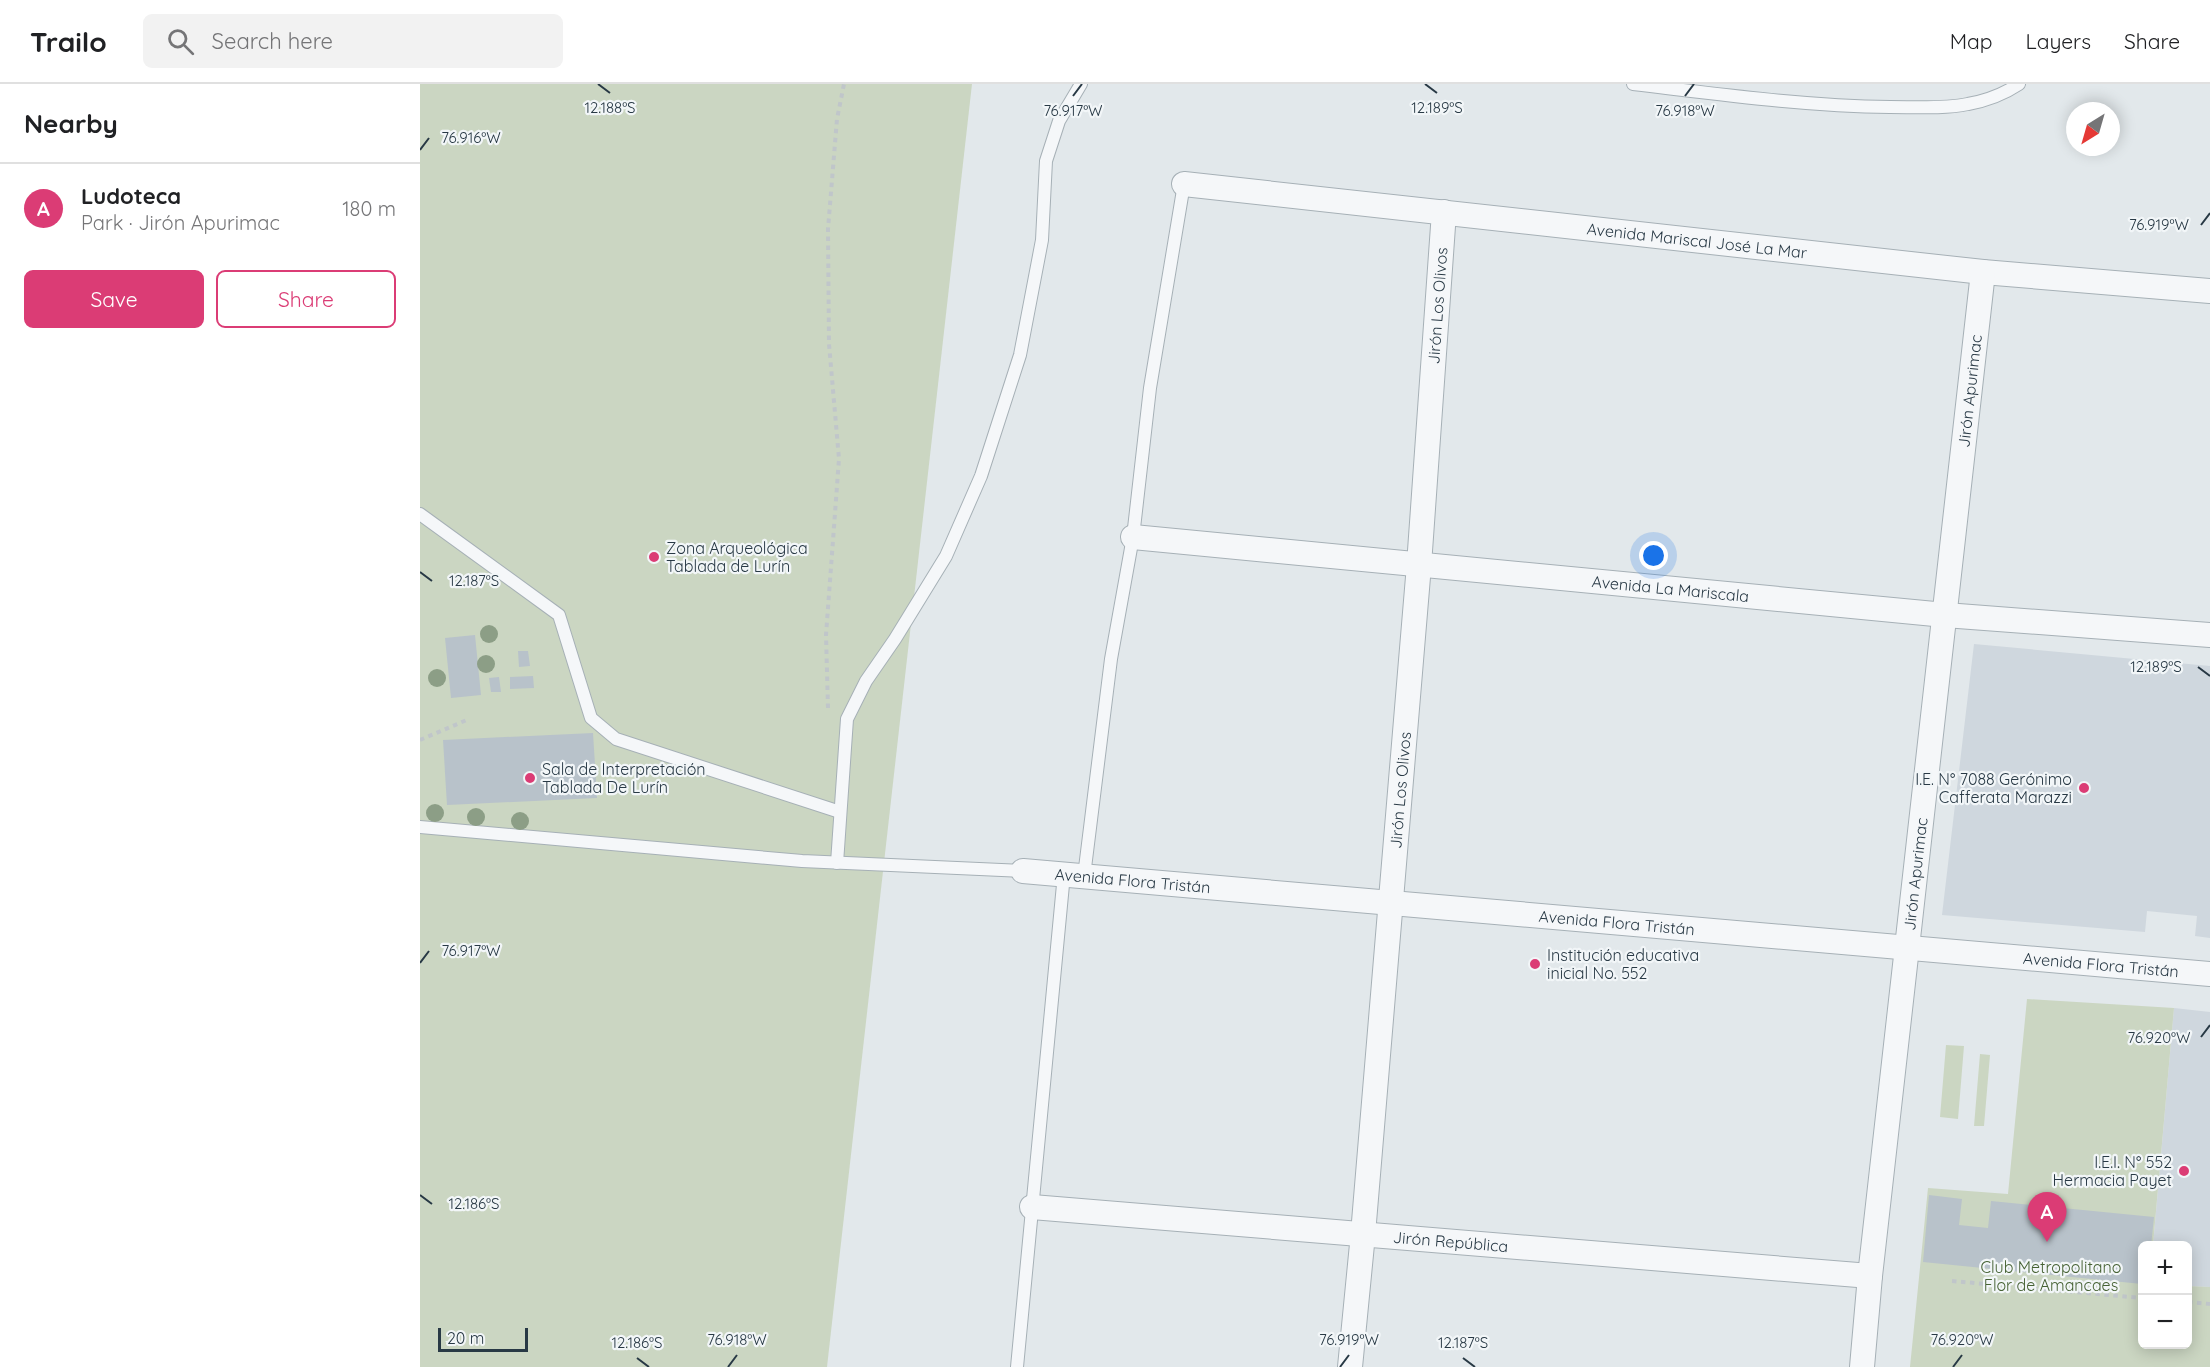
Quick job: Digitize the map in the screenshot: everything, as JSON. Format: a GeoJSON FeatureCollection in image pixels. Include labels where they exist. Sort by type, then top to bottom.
{"type":"FeatureCollection","features":[{"type":"Feature","properties":{"kind":"street","name":"Avenida Mariscal José La Mar"},"geometry":{"type":"LineString","coordinates":[[1184,184],[1983,272],[2210,291]]}},
{"type":"Feature","properties":{"kind":"street","name":"Jirón Los Olivos"},"geometry":{"type":"LineString","coordinates":[[1350,1367],[1364,1234],[1419,564],[1444,212]]}},
{"type":"Feature","properties":{"kind":"street","name":"Jirón Apurimac"},"geometry":{"type":"LineString","coordinates":[[1862,1367],[1870,1276],[1983,272]]}},
{"type":"Feature","properties":{"kind":"street","name":"Avenida La Mariscala"},"geometry":{"type":"LineString","coordinates":[[1133,537],[1945,615],[2210,635]]}},
{"type":"Feature","properties":{"kind":"street","name":"Avenida Flora Tristán"},"geometry":{"type":"LineString","coordinates":[[1023,871],[2210,974]]}},
{"type":"Feature","properties":{"kind":"street","name":"Jirón República"},"geometry":{"type":"LineString","coordinates":[[1032,1207],[1870,1276]]}},
{"type":"Feature","properties":{"kind":"lane"},"geometry":{"type":"LineString","coordinates":[[837,863],[847,719],[866,681],[946,556],[981,476],[1020,354],[1042,240],[1046,161],[1059,121],[1081,84]]}},
{"type":"Feature","properties":{"kind":"lane"},"geometry":{"type":"LineString","coordinates":[[1633,84],[1762,99],[1865,106],[1929,107],[1967,105],[1992,97],[2019,84]]}},
{"type":"Feature","properties":{"kind":"lane"},"geometry":{"type":"LineString","coordinates":[[1017,1367],[1032,1207],[1074,875],[1133,537],[1150,388],[1184,184]]}},
{"type":"Feature","properties":{"kind":"lane"},"geometry":{"type":"LineString","coordinates":[[420,514],[560,615],[591,718],[616,740],[840,812]]}},
{"type":"Feature","properties":{"kind":"lane"},"geometry":{"type":"LineString","coordinates":[[420,827],[837,863],[1023,871]]}},
{"type":"Feature","properties":{"kind":"path"},"geometry":{"type":"LineString","coordinates":[[828,716],[826,635],[838,459],[829,344],[828,230],[837,119],[844,84]]}},
{"type":"Feature","properties":{"kind":"path"},"geometry":{"type":"LineString","coordinates":[[420,740],[469,719]]}},
{"type":"Feature","properties":{"kind":"path"},"geometry":{"type":"LineString","coordinates":[[1952,1281],[2138,1298]]}},
{"type":"Feature","properties":{"kind":"path"},"geometry":{"type":"LineString","coordinates":[[2192,1302],[2210,1304]]}},
{"type":"Feature","properties":{"kind":"shaded area","name":"I.E. N° 7088 Gerónimo Cafferata Marazzi"},"geometry":{"type":"Polygon","coordinates":[[[1974,644],[2210,666],[2210,938],[2195,936],[2197,916],[2147,911],[2145,932],[1942,915],[1974,644]]]}},
{"type":"Feature","properties":{"kind":"shaded area","name":"I.E.I. N° 552 Hermacia Payet"},"geometry":{"type":"Polygon","coordinates":[[[2174,1008],[2210,1012],[2210,1287],[2192,1286],[2192,1241],[2153,1241],[2174,1008]]]}},
{"type":"Feature","properties":{"kind":"green space"},"geometry":{"type":"Polygon","coordinates":[[[420,84],[972,84],[827,1367],[420,1367],[420,84]]]}},
{"type":"Feature","properties":{"kind":"green space","name":"Club Metropolitano Flor de Amancaes"},"geometry":{"type":"Polygon","coordinates":[[[2027,999],[2174,1008],[2153,1241],[2138,1241],[2138,1349],[2192,1349],[2192,1286],[2210,1287],[2210,1367],[1910,1367],[1928,1188],[2008,1194],[2027,999]]]}},
{"type":"Feature","properties":{"kind":"green space"},"geometry":{"type":"Polygon","coordinates":[[[1946,1045],[1964,1046],[1958,1119],[1940,1117],[1946,1045]]]}},
{"type":"Feature","properties":{"kind":"green space"},"geometry":{"type":"Polygon","coordinates":[[[1980,1054],[1990,1055],[1984,1126],[1974,1126],[1980,1054]]]}},
{"type":"Feature","properties":{"kind":"building"},"geometry":{"type":"Polygon","coordinates":[[[475,635],[481,695],[451,698],[445,638],[475,635]]]}},
{"type":"Feature","properties":{"kind":"building"},"geometry":{"type":"Polygon","coordinates":[[[518,651],[528,651],[530,666],[519,667],[518,651]]]}},
{"type":"Feature","properties":{"kind":"building"},"geometry":{"type":"Polygon","coordinates":[[[533,676],[534,688],[510,689],[510,677],[533,676]]]}},
{"type":"Feature","properties":{"kind":"building"},"geometry":{"type":"Polygon","coordinates":[[[499,677],[501,692],[491,692],[489,678],[499,677]]]}},
{"type":"Feature","properties":{"kind":"building"},"geometry":{"type":"Polygon","coordinates":[[[593,733],[597,798],[447,805],[443,740],[593,733]]]}},
{"type":"Feature","properties":{"kind":"building"},"geometry":{"type":"Polygon","coordinates":[[[1929,1195],[1962,1199],[1959,1225],[1988,1228],[1991,1201],[2154,1217],[2152,1241],[2138,1241],[2138,1284],[1923,1262],[1929,1195]]]}},
{"type":"Feature","properties":{"kind":"place","name":"Zona Arqueológica Tablada de Lurín"},"geometry":{"type":"Point","coordinates":[654,557]}},
{"type":"Feature","properties":{"kind":"place","name":"Sala de Interpretación Tablada De Lurín"},"geometry":{"type":"Point","coordinates":[530,778]}},
{"type":"Feature","properties":{"kind":"place","name":"I.E. N° 7088 Gerónimo Cafferata Marazzi"},"geometry":{"type":"Point","coordinates":[2084,788]}},
{"type":"Feature","properties":{"kind":"place","name":"Institución educativa inicial No. 552"},"geometry":{"type":"Point","coordinates":[1535,964]}},
{"type":"Feature","properties":{"kind":"place","name":"I.E.I. N° 552 Hermacia Payet"},"geometry":{"type":"Point","coordinates":[2184,1171]}},
{"type":"Feature","properties":{"kind":"place","name":"Ludoteca"},"geometry":{"type":"Point","coordinates":[2047,1242]}}]}
